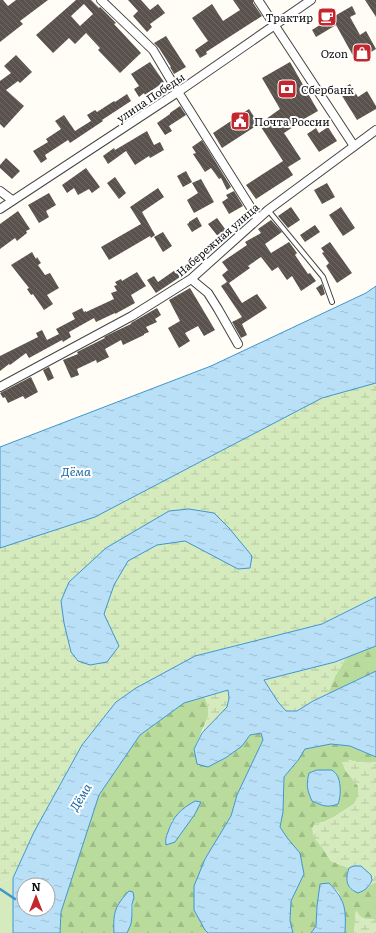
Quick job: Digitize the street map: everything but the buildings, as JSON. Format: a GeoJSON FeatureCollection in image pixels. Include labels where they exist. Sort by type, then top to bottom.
{"type":"FeatureCollection","features":[{"type":"Feature","properties":{"kind":"street"},"geometry":{"type":"LineString","coordinates":[[101,0],[153,50],[258,219]]}},
{"type":"Feature","properties":{"kind":"street"},"geometry":{"type":"LineString","coordinates":[[258,0],[354,146]]}},
{"type":"Feature","properties":{"kind":"street","name":"улица Победы"},"geometry":{"type":"LineString","coordinates":[[0,209],[178,92],[311,0]]}},
{"type":"Feature","properties":{"kind":"street","name":"Набережная улица"},"geometry":{"type":"LineString","coordinates":[[0,387],[132,316],[191,279],[268,210],[376,130]]}},
{"type":"Feature","properties":{"kind":"street"},"geometry":{"type":"LineString","coordinates":[[0,191],[12,200]]}},
{"type":"Feature","properties":{"kind":"street"},"geometry":{"type":"LineString","coordinates":[[191,279],[208,294],[238,344]]}},
{"type":"Feature","properties":{"kind":"lane"},"geometry":{"type":"LineString","coordinates":[[268,210],[323,277],[332,302]]}},
{"type":"Feature","properties":{"kind":"green space"},"geometry":{"type":"Polygon","coordinates":[[[376,383],[376,597],[322,624],[195,656],[136,688],[116,702],[82,745],[34,832],[13,878],[0,883],[0,548],[95,517],[322,398],[376,383]]]}},
{"type":"Feature","properties":{"kind":"green space"},"geometry":{"type":"Polygon","coordinates":[[[376,646],[376,671],[328,694],[335,676],[347,657],[376,646]]]}},
{"type":"Feature","properties":{"kind":"green space"},"geometry":{"type":"Polygon","coordinates":[[[347,657],[335,676],[328,694],[297,711],[286,711],[278,702],[264,680],[335,662],[347,657]]]}},
{"type":"Feature","properties":{"kind":"green space"},"geometry":{"type":"Polygon","coordinates":[[[228,690],[229,698],[227,707],[202,733],[208,717],[208,706],[205,697],[228,690]]]}},
{"type":"Feature","properties":{"kind":"green space"},"geometry":{"type":"Polygon","coordinates":[[[205,697],[208,706],[208,717],[194,749],[197,764],[208,766],[227,757],[242,746],[250,735],[261,733],[263,740],[237,795],[231,816],[205,859],[205,930],[208,933],[127,933],[132,918],[134,898],[114,919],[114,933],[60,933],[61,912],[99,795],[140,735],[184,703],[205,697]],[[172,820],[165,841],[175,842],[188,823],[172,820]]]}},
{"type":"Feature","properties":{"kind":"green space"},"geometry":{"type":"Polygon","coordinates":[[[331,744],[350,746],[376,757],[376,762],[372,763],[348,760],[352,778],[358,786],[358,797],[354,804],[334,817],[324,822],[314,824],[324,850],[331,861],[349,868],[347,874],[349,887],[353,891],[368,888],[376,882],[376,919],[364,919],[356,911],[354,933],[345,933],[339,893],[329,883],[320,885],[316,926],[311,933],[293,933],[290,921],[291,901],[304,874],[288,839],[280,827],[283,812],[284,777],[299,759],[304,749],[331,744]],[[317,770],[309,773],[307,782],[340,792],[338,776],[317,770]]]}},
{"type":"Feature","properties":{"kind":"green space"},"geometry":{"type":"Polygon","coordinates":[[[348,760],[365,763],[376,762],[376,882],[370,885],[372,880],[354,866],[349,868],[331,861],[314,838],[312,829],[314,824],[324,822],[334,817],[354,804],[358,797],[358,786],[345,770],[342,762],[348,760]]]}},
{"type":"Feature","properties":{"kind":"green space"},"geometry":{"type":"Polygon","coordinates":[[[13,878],[13,933],[0,933],[0,883],[13,878]]]}},
{"type":"Feature","properties":{"kind":"green space"},"geometry":{"type":"Polygon","coordinates":[[[356,910],[364,919],[376,919],[376,933],[354,933],[356,910]]]}},
{"type":"Feature","properties":{"kind":"water","name":"Дёма"},"geometry":{"type":"Polygon","coordinates":[[[376,286],[376,383],[322,398],[95,517],[0,548],[0,447],[211,366],[366,293],[376,286]]]}},
{"type":"Feature","properties":{"kind":"water"},"geometry":{"type":"Polygon","coordinates":[[[189,509],[214,513],[229,528],[252,556],[250,568],[238,569],[185,541],[157,545],[128,561],[114,585],[104,614],[119,646],[107,662],[90,665],[78,661],[71,652],[64,623],[61,601],[69,582],[106,548],[169,511],[189,509]]]}},
{"type":"Feature","properties":{"kind":"water"},"geometry":{"type":"Polygon","coordinates":[[[376,597],[376,646],[335,662],[264,680],[278,702],[286,711],[297,711],[313,701],[376,671],[376,757],[350,746],[331,744],[305,749],[284,777],[283,812],[280,827],[300,853],[304,874],[291,901],[290,921],[293,933],[208,933],[194,910],[194,886],[205,859],[231,816],[237,795],[263,740],[261,733],[250,735],[242,746],[227,757],[208,767],[197,764],[194,749],[202,733],[227,707],[229,698],[228,690],[184,703],[140,735],[99,795],[61,912],[60,933],[13,933],[13,878],[34,832],[82,745],[116,702],[136,688],[195,656],[322,624],[376,597]]]}},
{"type":"Feature","properties":{"kind":"water"},"geometry":{"type":"Polygon","coordinates":[[[317,770],[332,770],[337,775],[340,791],[338,804],[325,806],[312,801],[307,784],[308,777],[309,773],[317,770]]]}},
{"type":"Feature","properties":{"kind":"water"},"geometry":{"type":"Polygon","coordinates":[[[195,801],[201,802],[195,814],[175,842],[166,845],[167,835],[175,817],[195,801]]]}},
{"type":"Feature","properties":{"kind":"water"},"geometry":{"type":"Polygon","coordinates":[[[361,866],[371,875],[372,880],[367,888],[358,893],[351,889],[347,880],[349,868],[361,866]]]}},
{"type":"Feature","properties":{"kind":"water"},"geometry":{"type":"Polygon","coordinates":[[[329,883],[339,895],[344,906],[345,933],[311,933],[316,926],[320,884],[329,883]]]}},
{"type":"Feature","properties":{"kind":"water"},"geometry":{"type":"Polygon","coordinates":[[[129,891],[133,892],[134,898],[132,904],[131,924],[127,933],[114,933],[116,910],[129,891]]]}},
{"type":"Feature","properties":{"kind":"waterway"},"geometry":{"type":"LineString","coordinates":[[0,889],[15,899]]}},
{"type":"Feature","properties":{"kind":"place","name":"Трактир"},"geometry":{"type":"Point","coordinates":[327,17]}},
{"type":"Feature","properties":{"kind":"place","name":"Ozon"},"geometry":{"type":"Point","coordinates":[362,53]}},
{"type":"Feature","properties":{"kind":"place","name":"Сбербанк"},"geometry":{"type":"Point","coordinates":[287,89]}},
{"type":"Feature","properties":{"kind":"place","name":"Почта России"},"geometry":{"type":"Point","coordinates":[240,121]}}]}
